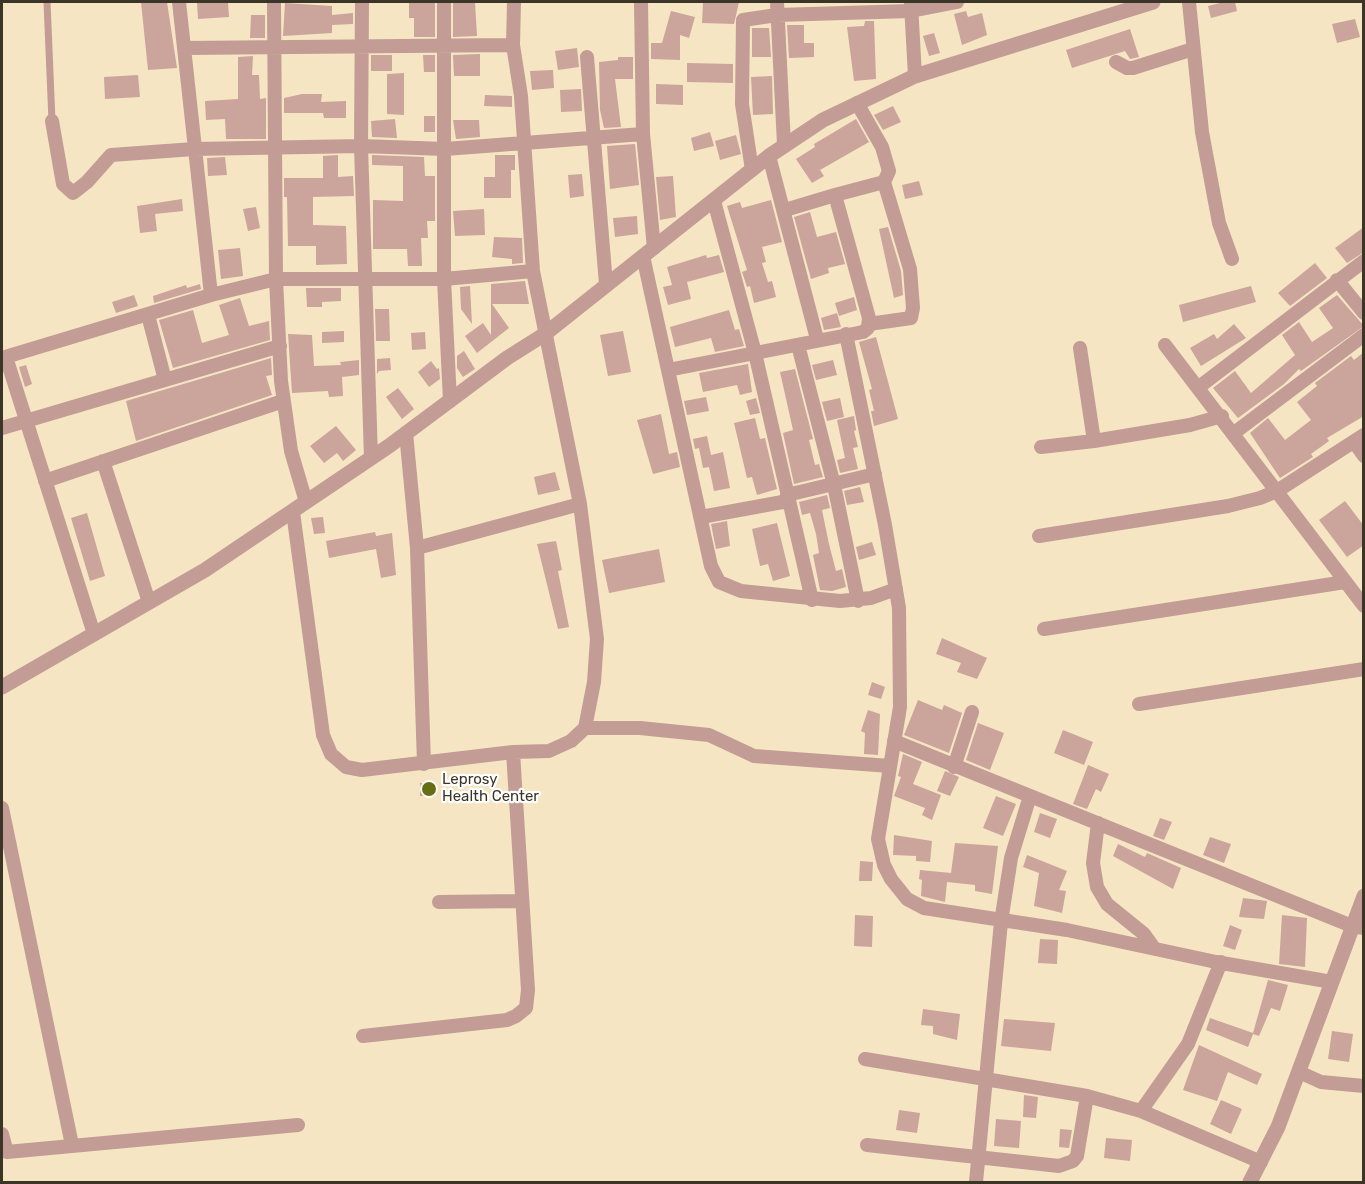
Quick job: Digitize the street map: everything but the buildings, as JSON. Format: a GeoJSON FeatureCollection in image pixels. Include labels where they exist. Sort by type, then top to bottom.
{"type":"FeatureCollection","features":[{"type":"Feature","properties":{"kind":"street"},"geometry":{"type":"LineString","coordinates":[[179,2],[211,295]]}},
{"type":"Feature","properties":{"kind":"street"},"geometry":{"type":"LineString","coordinates":[[274,2],[276,279],[283,401],[291,451],[306,502]]}},
{"type":"Feature","properties":{"kind":"street"},"geometry":{"type":"LineString","coordinates":[[362,2],[364,47],[361,146],[363,277],[371,458]]}},
{"type":"Feature","properties":{"kind":"street"},"geometry":{"type":"LineString","coordinates":[[444,2],[444,279],[450,400]]}},
{"type":"Feature","properties":{"kind":"street"},"geometry":{"type":"LineString","coordinates":[[293,512],[323,735],[331,754],[346,767],[362,770],[513,752],[549,751],[561,748],[585,728],[594,682],[597,639],[580,504],[533,271],[525,143],[513,45],[514,2]]}},
{"type":"Feature","properties":{"kind":"street"},"geometry":{"type":"LineString","coordinates":[[641,2],[648,252],[668,370],[711,566],[719,582],[741,591],[812,600],[858,601],[896,589]]}},
{"type":"Feature","properties":{"kind":"street"},"geometry":{"type":"LineString","coordinates":[[752,170],[742,104],[741,24],[747,19],[777,8],[911,6],[957,2]]}},
{"type":"Feature","properties":{"kind":"street"},"geometry":{"type":"LineString","coordinates":[[2,687],[205,570],[293,512],[406,433],[507,358],[545,334],[769,156],[823,120],[915,76],[1153,2]]}},
{"type":"Feature","properties":{"kind":"street"},"geometry":{"type":"LineString","coordinates":[[1189,2],[1206,155],[1219,223],[1232,259]]}},
{"type":"Feature","properties":{"kind":"street"},"geometry":{"type":"LineString","coordinates":[[911,6],[915,76]]}},
{"type":"Feature","properties":{"kind":"street"},"geometry":{"type":"LineString","coordinates":[[777,8],[784,145]]}},
{"type":"Feature","properties":{"kind":"street"},"geometry":{"type":"LineString","coordinates":[[184,48],[513,45]]}},
{"type":"Feature","properties":{"kind":"street"},"geometry":{"type":"LineString","coordinates":[[1116,62],[1127,68],[1133,68],[1193,49]]}},
{"type":"Feature","properties":{"kind":"street"},"geometry":{"type":"LineString","coordinates":[[587,57],[606,284]]}},
{"type":"Feature","properties":{"kind":"street"},"geometry":{"type":"LineString","coordinates":[[857,104],[889,162],[889,171],[884,182],[910,269],[913,308],[911,318],[868,324]]}},
{"type":"Feature","properties":{"kind":"street"},"geometry":{"type":"LineString","coordinates":[[52,121],[63,184],[73,193],[87,182],[111,155],[194,149],[361,146],[444,149],[594,140],[643,134]]}},
{"type":"Feature","properties":{"kind":"street"},"geometry":{"type":"LineString","coordinates":[[769,156],[817,339]]}},
{"type":"Feature","properties":{"kind":"street"},"geometry":{"type":"LineString","coordinates":[[785,210],[884,182]]}},
{"type":"Feature","properties":{"kind":"street"},"geometry":{"type":"LineString","coordinates":[[668,370],[798,345],[817,339],[863,332],[868,324],[844,220],[835,195]]}},
{"type":"Feature","properties":{"kind":"street"},"geometry":{"type":"LineString","coordinates":[[714,201],[755,353],[812,600]]}},
{"type":"Feature","properties":{"kind":"street"},"geometry":{"type":"LineString","coordinates":[[1199,387],[1364,261]]}},
{"type":"Feature","properties":{"kind":"street"},"geometry":{"type":"LineString","coordinates":[[94,634],[4,357],[211,295],[276,279],[363,277],[444,279],[533,271]]}},
{"type":"Feature","properties":{"kind":"street"},"geometry":{"type":"LineString","coordinates":[[1337,280],[1364,313]]}},
{"type":"Feature","properties":{"kind":"street"},"geometry":{"type":"LineString","coordinates":[[148,315],[165,380]]}},
{"type":"Feature","properties":{"kind":"street"},"geometry":{"type":"LineString","coordinates":[[846,334],[875,474],[899,608],[900,707],[878,839],[891,879],[907,899],[924,908],[1001,922],[1067,930],[1332,982]]}},
{"type":"Feature","properties":{"kind":"street"},"geometry":{"type":"LineString","coordinates":[[1234,433],[1364,335]]}},
{"type":"Feature","properties":{"kind":"street"},"geometry":{"type":"LineString","coordinates":[[798,345],[834,485],[858,601]]}},
{"type":"Feature","properties":{"kind":"street"},"geometry":{"type":"LineString","coordinates":[[1165,345],[1222,416],[1364,606]]}},
{"type":"Feature","properties":{"kind":"street"},"geometry":{"type":"LineString","coordinates":[[2,428],[280,346]]}},
{"type":"Feature","properties":{"kind":"street"},"geometry":{"type":"LineString","coordinates":[[1080,348],[1094,441]]}},
{"type":"Feature","properties":{"kind":"street"},"geometry":{"type":"LineString","coordinates":[[45,481],[283,401]]}},
{"type":"Feature","properties":{"kind":"street"},"geometry":{"type":"LineString","coordinates":[[1041,447],[1094,441],[1190,425],[1222,416]]}},
{"type":"Feature","properties":{"kind":"street"},"geometry":{"type":"LineString","coordinates":[[406,433],[417,548],[424,764]]}},
{"type":"Feature","properties":{"kind":"street"},"geometry":{"type":"LineString","coordinates":[[1039,536],[1228,506],[1277,491],[1359,439],[1364,456]]}},
{"type":"Feature","properties":{"kind":"street"},"geometry":{"type":"LineString","coordinates":[[103,461],[149,602]]}},
{"type":"Feature","properties":{"kind":"street"},"geometry":{"type":"LineString","coordinates":[[701,517],[788,498],[875,474]]}},
{"type":"Feature","properties":{"kind":"street"},"geometry":{"type":"LineString","coordinates":[[417,548],[580,504]]}},
{"type":"Feature","properties":{"kind":"street"},"geometry":{"type":"LineString","coordinates":[[1044,629],[1346,582]]}},
{"type":"Feature","properties":{"kind":"street"},"geometry":{"type":"LineString","coordinates":[[1139,704],[1364,669]]}},
{"type":"Feature","properties":{"kind":"street"},"geometry":{"type":"LineString","coordinates":[[954,767],[972,712]]}},
{"type":"Feature","properties":{"kind":"street"},"geometry":{"type":"LineString","coordinates":[[585,728],[640,728],[709,735],[754,756],[890,766]]}},
{"type":"Feature","properties":{"kind":"street"},"geometry":{"type":"LineString","coordinates":[[894,741],[954,767],[1358,927]]}},
{"type":"Feature","properties":{"kind":"street"},"geometry":{"type":"LineString","coordinates":[[363,1036],[507,1020],[526,1008],[528,990],[513,752]]}},
{"type":"Feature","properties":{"kind":"street"},"geometry":{"type":"LineString","coordinates":[[976,1182],[1001,922],[1011,858],[1030,796]]}},
{"type":"Feature","properties":{"kind":"street"},"geometry":{"type":"LineString","coordinates":[[2,808],[72,1145]]}},
{"type":"Feature","properties":{"kind":"street"},"geometry":{"type":"LineString","coordinates":[[1098,823],[1093,863],[1097,886],[1107,904],[1144,934],[1154,948]]}},
{"type":"Feature","properties":{"kind":"street"},"geometry":{"type":"LineString","coordinates":[[1250,1182],[1261,1162],[1299,1072],[1332,982],[1358,927],[1364,896]]}},
{"type":"Feature","properties":{"kind":"street"},"geometry":{"type":"LineString","coordinates":[[439,902],[522,901]]}},
{"type":"Feature","properties":{"kind":"street"},"geometry":{"type":"LineString","coordinates":[[1141,1111],[1188,1044],[1221,962]]}},
{"type":"Feature","properties":{"kind":"street"},"geometry":{"type":"LineString","coordinates":[[865,1059],[1087,1096],[1141,1111],[1261,1162]]}},
{"type":"Feature","properties":{"kind":"street"},"geometry":{"type":"LineString","coordinates":[[1299,1072],[1321,1082],[1364,1086]]}},
{"type":"Feature","properties":{"kind":"street"},"geometry":{"type":"LineString","coordinates":[[867,1145],[1059,1166],[1073,1161],[1080,1150],[1087,1096]]}},
{"type":"Feature","properties":{"kind":"street"},"geometry":{"type":"LineString","coordinates":[[2,1134],[4,1151],[298,1125]]}},
{"type":"Feature","properties":{"kind":"lane"},"geometry":{"type":"LineString","coordinates":[[47,2],[52,121]]}},
{"type":"Feature","properties":{"kind":"place","name":"Leprosy Health Center"},"geometry":{"type":"Point","coordinates":[429,789]}}]}
